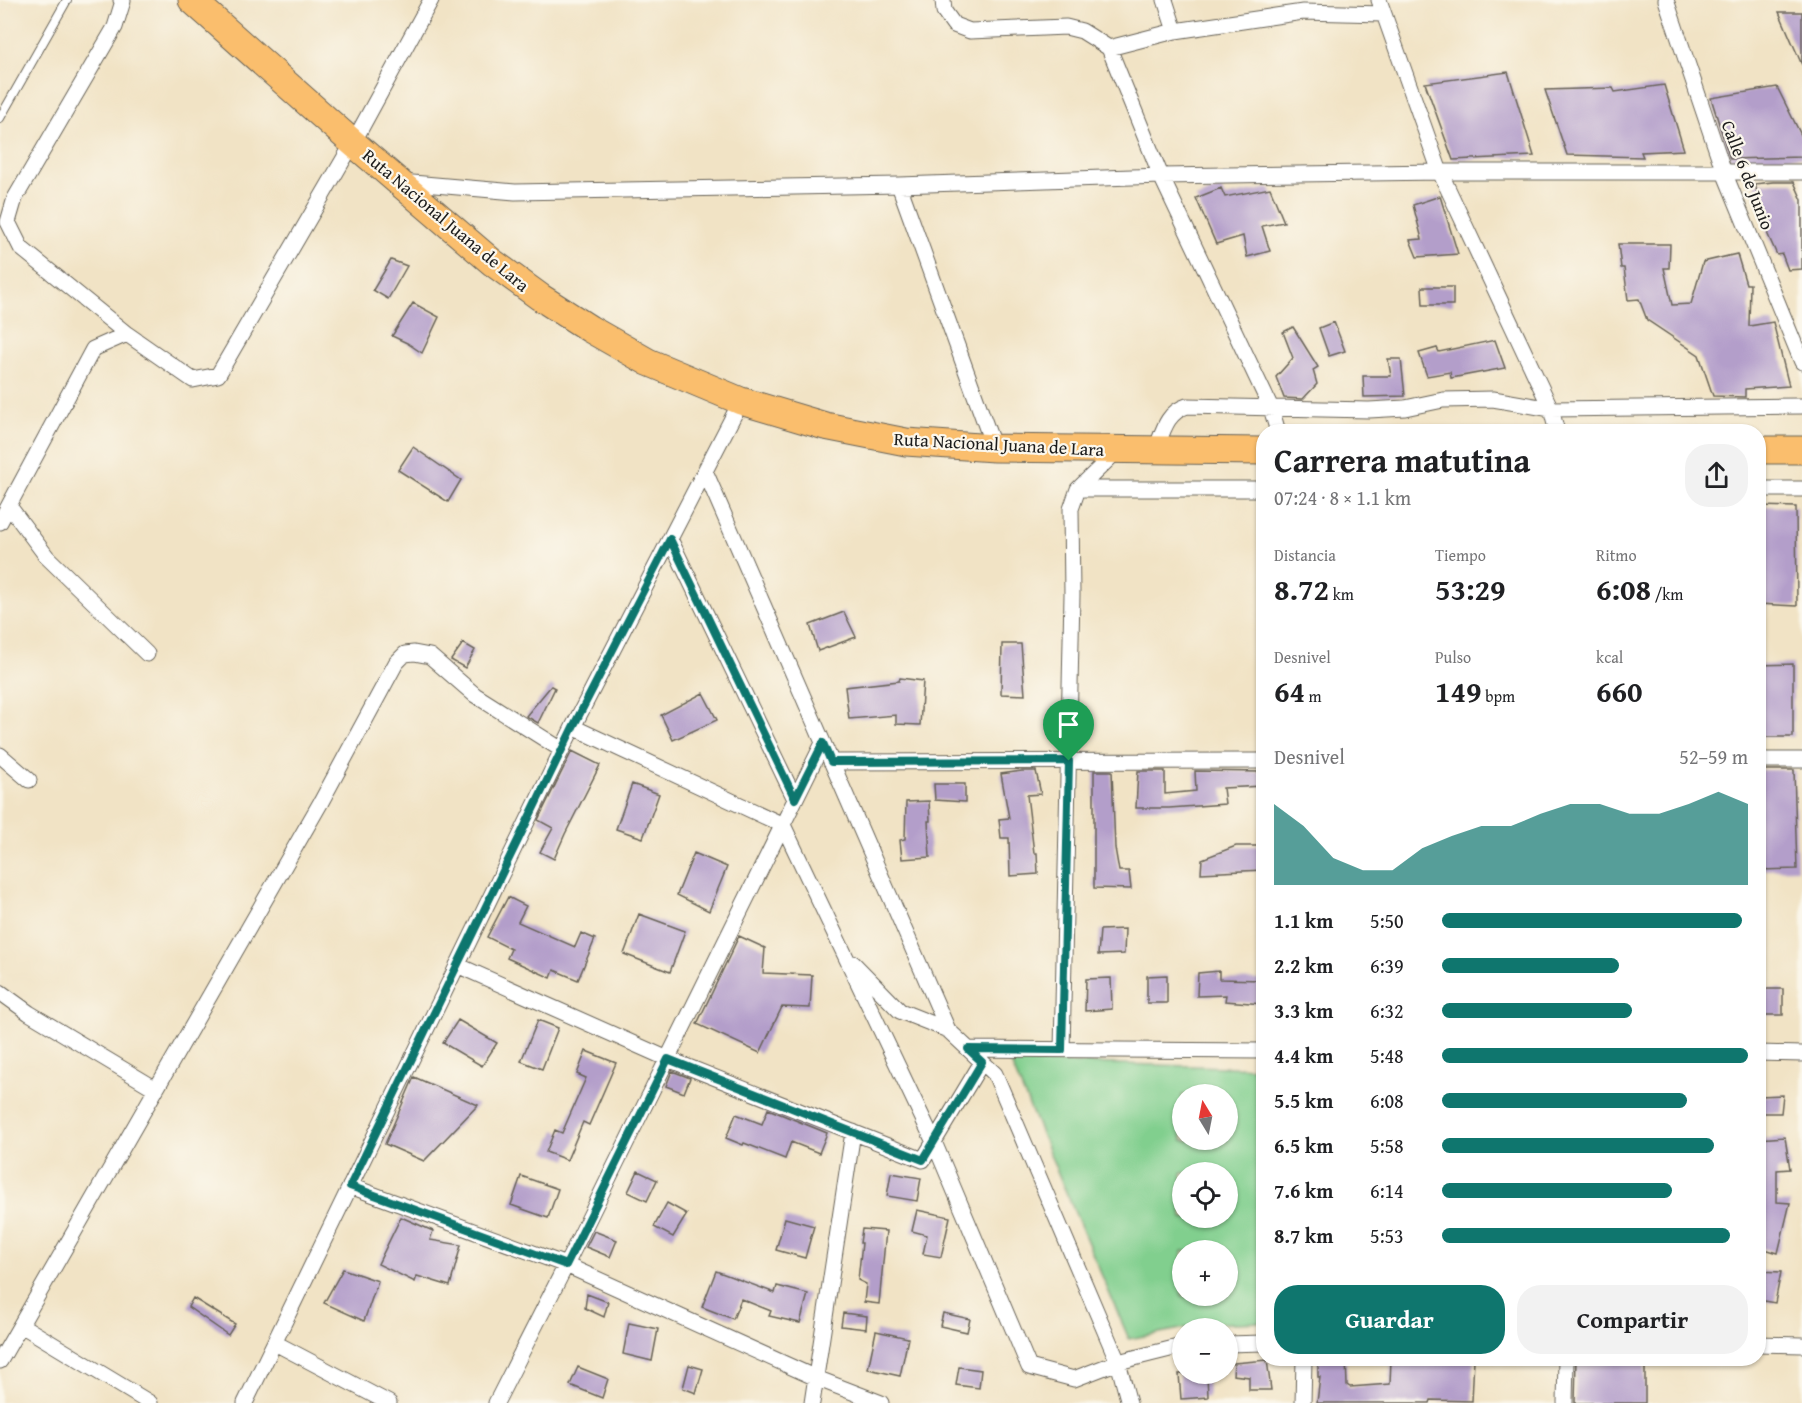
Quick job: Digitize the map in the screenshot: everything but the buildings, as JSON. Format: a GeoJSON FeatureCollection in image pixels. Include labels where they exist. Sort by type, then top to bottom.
{"type":"FeatureCollection","features":[{"type":"Feature","properties":{"kind":"highway","name":"Ruta Nacional Juana de Lara"},"geometry":{"type":"LineString","coordinates":[[192,0],[353,143],[401,182],[448,226],[492,262],[556,308],[648,362],[741,401],[825,426],[906,442],[994,447],[1256,451]]}},
{"type":"Feature","properties":{"kind":"highway"},"geometry":{"type":"LineString","coordinates":[[1766,450],[1802,450]]}},
{"type":"Feature","properties":{"kind":"street"},"geometry":{"type":"LineString","coordinates":[[121,0],[123,2],[115,27],[15,198],[8,222],[21,248],[127,334],[193,380],[218,375],[353,143],[431,0]]}},
{"type":"Feature","properties":{"kind":"street"},"geometry":{"type":"LineString","coordinates":[[943,0],[944,11],[954,25],[970,31],[1066,27],[1082,31],[1109,48],[1161,176],[1271,408],[1276,424]]}},
{"type":"Feature","properties":{"kind":"street"},"geometry":{"type":"LineString","coordinates":[[1165,0],[1175,31]]}},
{"type":"Feature","properties":{"kind":"street","name":"Calle 6 de Junio"},"geometry":{"type":"LineString","coordinates":[[1666,0],[1724,172],[1802,362]]}},
{"type":"Feature","properties":{"kind":"street"},"geometry":{"type":"LineString","coordinates":[[1109,48],[1175,31],[1303,12],[1381,7],[1440,172],[1551,409],[1555,424]]}},
{"type":"Feature","properties":{"kind":"street"},"geometry":{"type":"LineString","coordinates":[[401,182],[515,192],[899,185],[1161,176],[1440,172],[1802,172]]}},
{"type":"Feature","properties":{"kind":"street"},"geometry":{"type":"LineString","coordinates":[[899,185],[994,447]]}},
{"type":"Feature","properties":{"kind":"street"},"geometry":{"type":"LineString","coordinates":[[0,522],[93,349],[127,334]]}},
{"type":"Feature","properties":{"kind":"street"},"geometry":{"type":"LineString","coordinates":[[1156,449],[1169,417],[1179,408],[1187,406],[1370,410],[1405,408],[1443,400],[1493,399],[1551,409],[1802,406]]}},
{"type":"Feature","properties":{"kind":"street"},"geometry":{"type":"LineString","coordinates":[[245,1403],[573,727],[741,401]]}},
{"type":"Feature","properties":{"kind":"street"},"geometry":{"type":"LineString","coordinates":[[1062,1050],[1072,596],[1071,509],[1078,489],[1118,450]]}},
{"type":"Feature","properties":{"kind":"street"},"geometry":{"type":"LineString","coordinates":[[705,471],[948,1030]]}},
{"type":"Feature","properties":{"kind":"street"},"geometry":{"type":"LineString","coordinates":[[1078,489],[1256,489]]}},
{"type":"Feature","properties":{"kind":"street"},"geometry":{"type":"LineString","coordinates":[[1766,489],[1802,489]]}},
{"type":"Feature","properties":{"kind":"street"},"geometry":{"type":"LineString","coordinates":[[9,506],[47,557],[147,654]]}},
{"type":"Feature","properties":{"kind":"street"},"geometry":{"type":"LineString","coordinates":[[670,539],[795,799]]}},
{"type":"Feature","properties":{"kind":"street"},"geometry":{"type":"LineString","coordinates":[[0,1361],[321,802],[396,663],[405,654],[430,656],[475,695],[562,750]]}},
{"type":"Feature","properties":{"kind":"street"},"geometry":{"type":"LineString","coordinates":[[573,727],[783,825],[934,1142],[1029,1367],[1074,1379],[1118,1362],[1172,1348]]}},
{"type":"Feature","properties":{"kind":"street"},"geometry":{"type":"LineString","coordinates":[[496,1403],[823,743]]}},
{"type":"Feature","properties":{"kind":"street"},"geometry":{"type":"LineString","coordinates":[[0,755],[29,780]]}},
{"type":"Feature","properties":{"kind":"street"},"geometry":{"type":"LineString","coordinates":[[1766,760],[1802,760]]}},
{"type":"Feature","properties":{"kind":"street"},"geometry":{"type":"LineString","coordinates":[[831,762],[1256,761]]}},
{"type":"Feature","properties":{"kind":"street"},"geometry":{"type":"LineString","coordinates":[[844,955],[900,1011],[948,1030],[995,1074],[1118,1362],[1129,1403]]}},
{"type":"Feature","properties":{"kind":"street"},"geometry":{"type":"LineString","coordinates":[[457,965],[668,1059],[923,1160],[982,1062]]}},
{"type":"Feature","properties":{"kind":"street"},"geometry":{"type":"LineString","coordinates":[[0,992],[29,1013],[156,1089]]}},
{"type":"Feature","properties":{"kind":"street"},"geometry":{"type":"LineString","coordinates":[[968,1049],[1256,1051]]}},
{"type":"Feature","properties":{"kind":"street"},"geometry":{"type":"LineString","coordinates":[[1766,1053],[1802,1054]]}},
{"type":"Feature","properties":{"kind":"street"},"geometry":{"type":"LineString","coordinates":[[812,1403],[853,1132]]}},
{"type":"Feature","properties":{"kind":"street"},"geometry":{"type":"LineString","coordinates":[[350,1186],[566,1265],[816,1378],[881,1403]]}},
{"type":"Feature","properties":{"kind":"street"},"geometry":{"type":"LineString","coordinates":[[21,1325],[150,1403]]}},
{"type":"Feature","properties":{"kind":"street"},"geometry":{"type":"LineString","coordinates":[[275,1343],[389,1403]]}},
{"type":"Feature","properties":{"kind":"street"},"geometry":{"type":"LineString","coordinates":[[1238,1344],[1256,1343]]}},
{"type":"Feature","properties":{"kind":"street"},"geometry":{"type":"LineString","coordinates":[[1766,1344],[1802,1345]]}},
{"type":"Feature","properties":{"kind":"street"},"geometry":{"type":"LineString","coordinates":[[1302,1403],[1304,1366]]}},
{"type":"Feature","properties":{"kind":"street"},"geometry":{"type":"LineString","coordinates":[[1565,1403],[1566,1366]]}},
{"type":"Feature","properties":{"kind":"lane"},"geometry":{"type":"LineString","coordinates":[[0,118],[67,0]]}},
{"type":"Feature","properties":{"kind":"green space"},"geometry":{"type":"Polygon","coordinates":[[[1010,1061],[1256,1068],[1256,1322],[1238,1323],[1238,1318],[1172,1318],[1172,1331],[1129,1339],[1010,1061]]]}},
{"type":"Feature","properties":{"kind":"route"},"geometry":{"type":"LineString","coordinates":[[670,539],[795,799],[823,743],[831,762],[1069,761],[1062,1050],[968,1049],[982,1062],[923,1160],[668,1059],[566,1265],[350,1186],[573,727],[670,539]]}}]}
